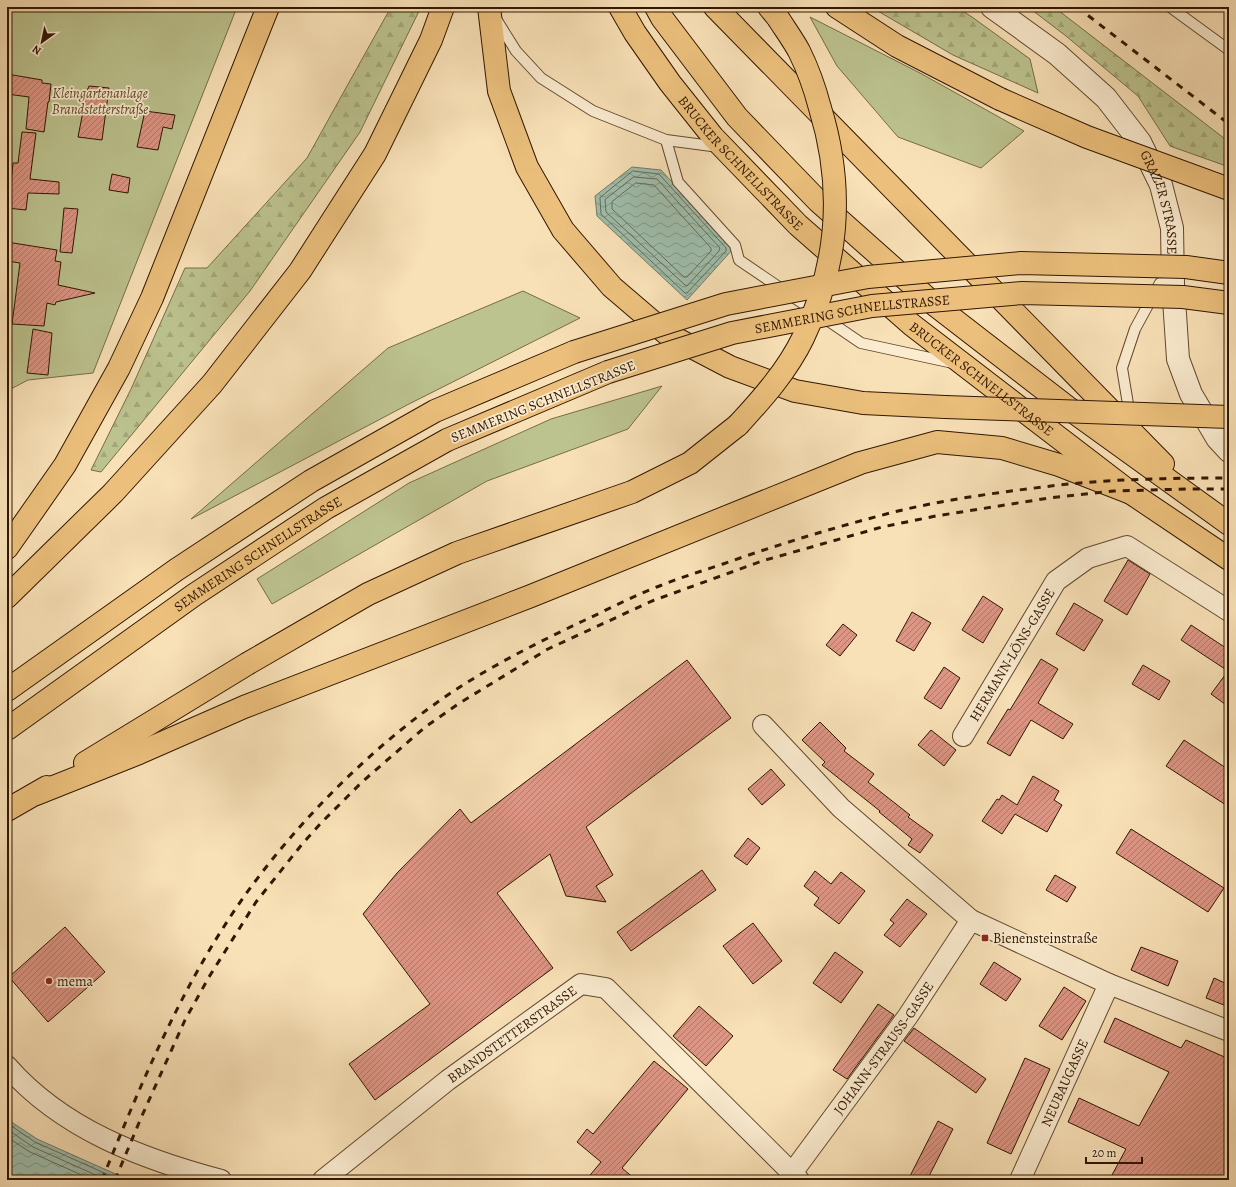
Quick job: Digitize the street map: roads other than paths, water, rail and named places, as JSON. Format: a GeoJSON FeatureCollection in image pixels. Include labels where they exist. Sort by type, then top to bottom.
{"type":"FeatureCollection","features":[{"type":"Feature","properties":{"kind":"highway"},"geometry":{"type":"LineString","coordinates":[[7,548],[66,465],[119,368],[152,298],[268,7]]}},
{"type":"Feature","properties":{"kind":"highway"},"geometry":{"type":"LineString","coordinates":[[7,597],[113,493],[207,390],[300,271],[375,154],[431,40],[443,7]]}},
{"type":"Feature","properties":{"kind":"highway"},"geometry":{"type":"LineString","coordinates":[[489,7],[499,91],[527,167],[563,230],[612,287],[667,334],[730,367],[795,391],[863,403],[1229,417]]}},
{"type":"Feature","properties":{"kind":"highway","name":"BRUCKER SCHNELLSTRASSE"},"geometry":{"type":"LineString","coordinates":[[620,7],[635,33],[670,83],[713,137],[798,225],[912,325],[1131,493],[1229,559]]}},
{"type":"Feature","properties":{"kind":"highway","name":"BRUCKER SCHNELLSTRASSE"},"geometry":{"type":"LineString","coordinates":[[656,7],[662,18],[737,117],[818,201],[935,305],[1071,410],[1229,524]]}},
{"type":"Feature","properties":{"kind":"highway"},"geometry":{"type":"LineString","coordinates":[[715,7],[1203,505]]}},
{"type":"Feature","properties":{"kind":"highway"},"geometry":{"type":"LineString","coordinates":[[837,7],[897,46],[1000,99],[1087,137],[1229,189]]}},
{"type":"Feature","properties":{"kind":"highway"},"geometry":{"type":"LineString","coordinates":[[7,810],[36,794],[247,664],[368,594],[457,553],[632,492],[690,463],[738,425],[764,396],[786,366],[803,339],[818,302],[827,269],[833,237],[835,191],[834,167],[827,131],[815,89],[799,52],[773,12]]}},
{"type":"Feature","properties":{"kind":"highway","name":"SEMMERING SCHNELLSTRASSE"},"geometry":{"type":"LineString","coordinates":[[7,690],[176,570],[311,481],[435,411],[574,352],[726,304],[868,277],[1021,263],[1186,267],[1229,273]]}},
{"type":"Feature","properties":{"kind":"highway","name":"SEMMERING SCHNELLSTRASSE"},"geometry":{"type":"LineString","coordinates":[[7,729],[194,595],[326,508],[447,440],[608,372],[732,333],[872,306],[1022,293],[1183,297],[1229,303]]}},
{"type":"Feature","properties":{"kind":"highway"},"geometry":{"type":"LineString","coordinates":[[36,794],[139,753],[244,707],[531,596],[866,461],[937,442],[1002,448],[1059,465],[1131,493]]}},
{"type":"Feature","properties":{"kind":"street","name":"GRAZER STRASSE"},"geometry":{"type":"LineString","coordinates":[[992,7],[1057,54],[1101,93],[1140,142],[1161,185],[1172,228],[1178,359],[1191,394],[1217,438],[1229,452]]}},
{"type":"Feature","properties":{"kind":"street","name":"HERMANN-LÖNS-GASSE"},"geometry":{"type":"LineString","coordinates":[[963,736],[1056,581],[1088,558],[1128,546],[1229,611]]}},
{"type":"Feature","properties":{"kind":"street"},"geometry":{"type":"LineString","coordinates":[[763,725],[841,808],[971,920],[1109,984],[1229,1031]]}},
{"type":"Feature","properties":{"kind":"street","name":"JOHANN-STRAUSS-GASSE"},"geometry":{"type":"LineString","coordinates":[[795,1176],[908,1016],[971,920]]}},
{"type":"Feature","properties":{"kind":"street","name":"BRANDSTETTERSTRASSE"},"geometry":{"type":"LineString","coordinates":[[323,1180],[448,1080],[581,984],[606,988],[795,1176]]}},
{"type":"Feature","properties":{"kind":"street","name":"NEUBAUGASSE"},"geometry":{"type":"LineString","coordinates":[[1020,1180],[1109,984]]}},
{"type":"Feature","properties":{"kind":"street"},"geometry":{"type":"LineString","coordinates":[[7,1066],[19,1080],[45,1103],[84,1129],[132,1152],[221,1180]]}},
{"type":"Feature","properties":{"kind":"lane"},"geometry":{"type":"LineString","coordinates":[[489,7],[516,51],[541,78],[593,111],[666,140],[724,147]]}},
{"type":"Feature","properties":{"kind":"lane"},"geometry":{"type":"LineString","coordinates":[[1170,7],[1229,50]]}},
{"type":"Feature","properties":{"kind":"lane"},"geometry":{"type":"LineString","coordinates":[[666,140],[678,182],[735,245],[739,260],[861,343],[964,365]]}},
{"type":"Feature","properties":{"kind":"lane"},"geometry":{"type":"LineString","coordinates":[[1134,433],[1122,368],[1135,329],[1160,283]]}},
{"type":"Feature","properties":{"kind":"water"},"geometry":{"type":"Polygon","coordinates":[[[632,167],[661,170],[733,249],[687,300],[597,216],[595,196],[632,167]]]}},
{"type":"Feature","properties":{"kind":"water"},"geometry":{"type":"Polygon","coordinates":[[[7,1119],[37,1139],[129,1180],[7,1180],[7,1119]]]}},
{"type":"Feature","properties":{"kind":"railway"},"geometry":{"type":"LineString","coordinates":[[1077,7],[1229,124]]}},
{"type":"Feature","properties":{"kind":"railway"},"geometry":{"type":"LineString","coordinates":[[102,1180],[164,1035],[201,965],[243,898],[289,839],[343,781],[402,729],[463,685],[537,643],[652,589],[808,536],[894,512],[949,500],[1066,484],[1182,478],[1229,478]]}},
{"type":"Feature","properties":{"kind":"railway"},"geometry":{"type":"LineString","coordinates":[[115,1180],[185,1020],[209,977],[256,902],[303,843],[362,782],[424,728],[458,704],[548,649],[652,601],[762,561],[882,527],[936,516],[1049,498],[1114,491],[1229,489]]}},
{"type":"Feature","properties":{"kind":"place","name":"Bienensteinstraße"},"geometry":{"type":"Point","coordinates":[985,938]}},
{"type":"Feature","properties":{"kind":"place","name":"mema"},"geometry":{"type":"Point","coordinates":[49,981]}},
{"type":"Feature","properties":{"kind":"park label","name":"Kleingartenanlage Brandstetterstraße"},"geometry":{"type":"Point","coordinates":[100,102]}}]}
